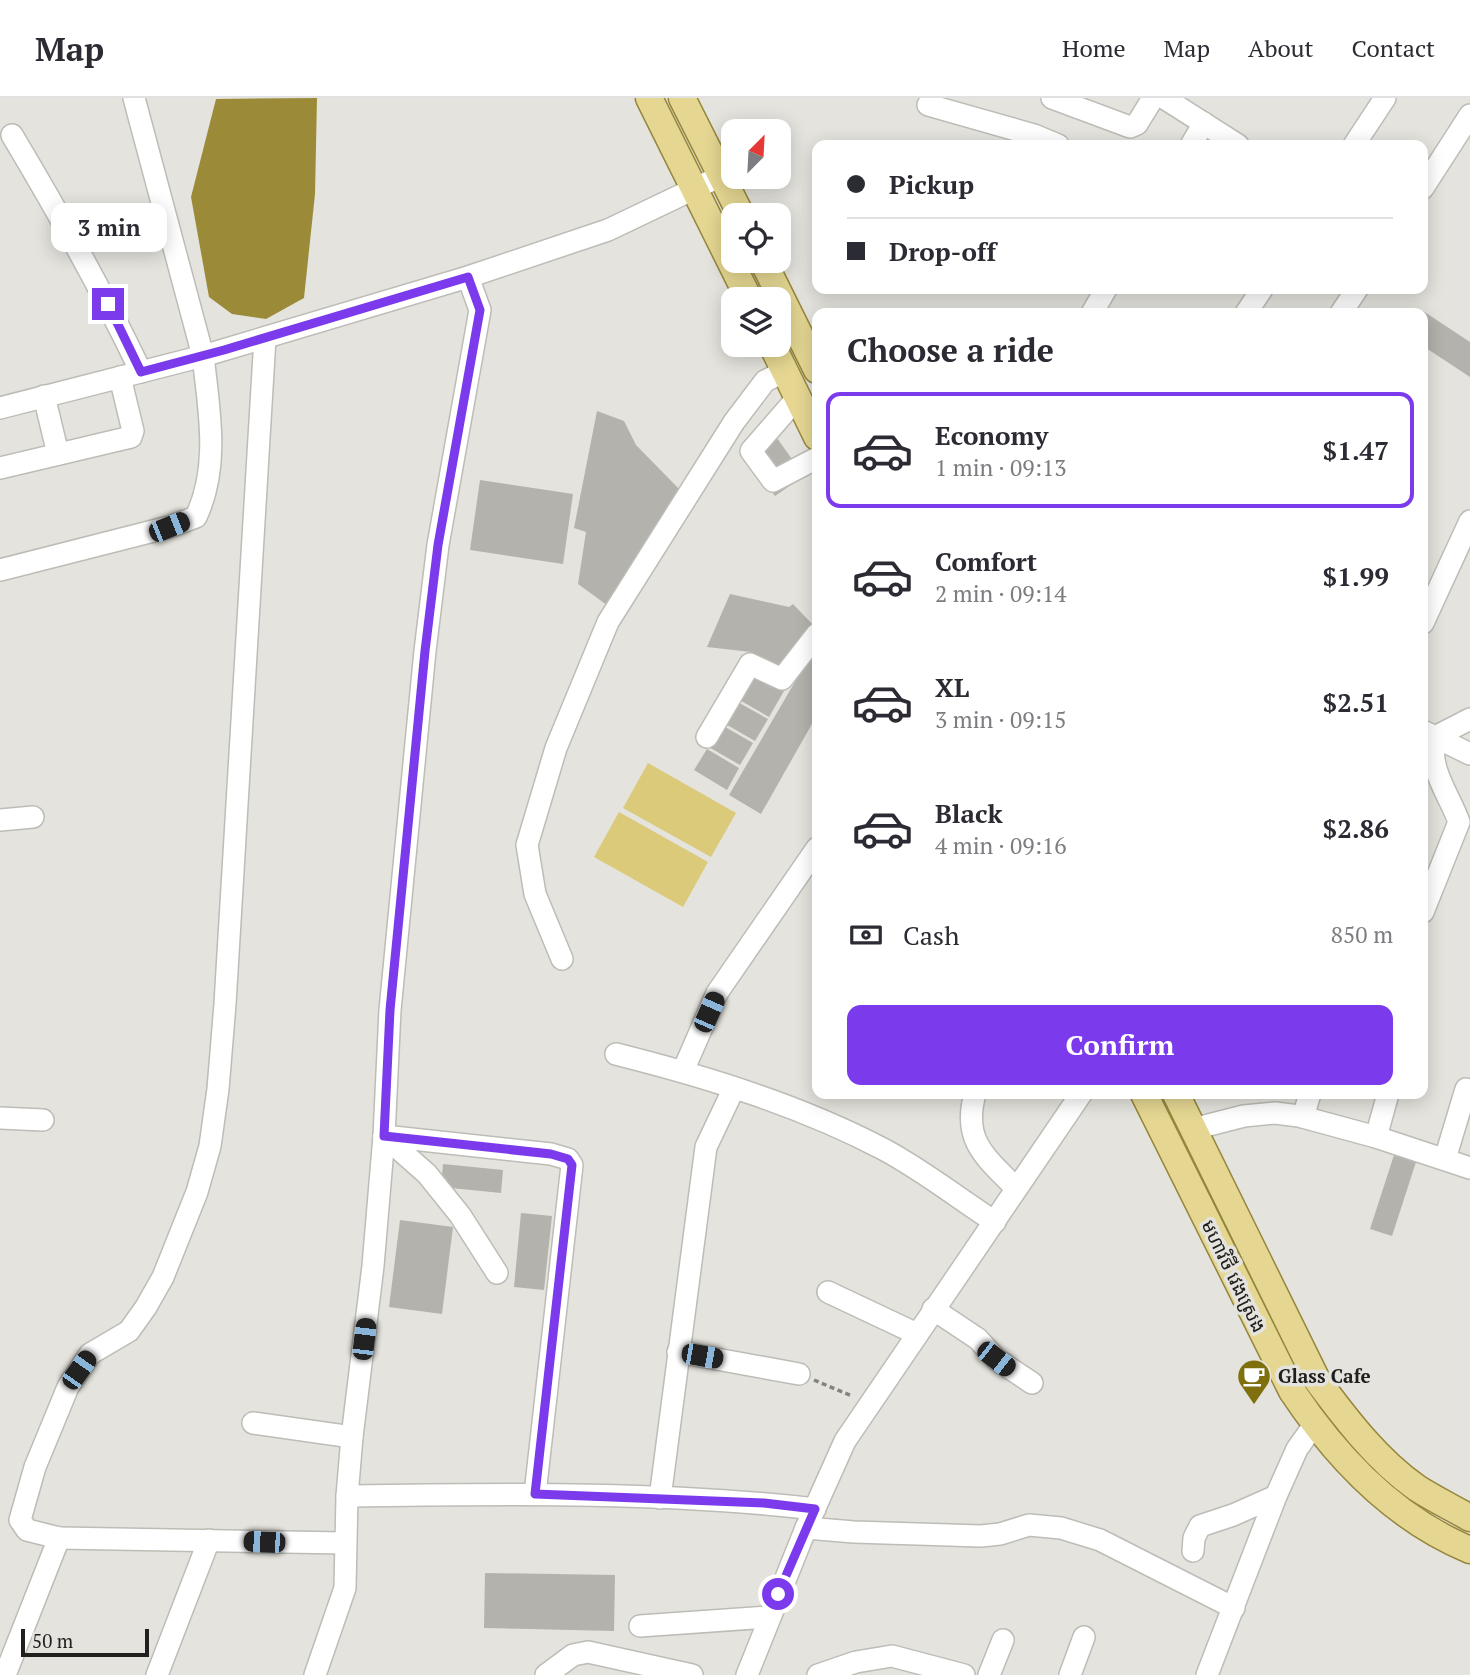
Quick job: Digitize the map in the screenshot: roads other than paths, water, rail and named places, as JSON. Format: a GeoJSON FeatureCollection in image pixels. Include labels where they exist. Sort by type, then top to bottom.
{"type":"FeatureCollection","features":[{"type":"Feature","properties":{"kind":"main road"},"geometry":{"type":"LineString","coordinates":[[649,98],[743,287]]}},
{"type":"Feature","properties":{"kind":"main road"},"geometry":{"type":"LineString","coordinates":[[682,98],[721,176]]}},
{"type":"Feature","properties":{"kind":"main road"},"geometry":{"type":"LineString","coordinates":[[769,273],[812,360]]}},
{"type":"Feature","properties":{"kind":"main road"},"geometry":{"type":"LineString","coordinates":[[778,357],[812,426]]}},
{"type":"Feature","properties":{"kind":"main road","name":"មហាវិថី វេងស្រេង"},"geometry":{"type":"LineString","coordinates":[[1146,1099],[1292,1391],[1314,1425],[1359,1475],[1402,1511],[1453,1543],[1470,1550]]}},
{"type":"Feature","properties":{"kind":"main road","name":"មហាវិថី វេងស្រេង"},"geometry":{"type":"LineString","coordinates":[[1178,1099],[1317,1380],[1375,1451],[1417,1487],[1470,1518]]}},
{"type":"Feature","properties":{"kind":"street"},"geometry":{"type":"LineString","coordinates":[[0,570],[169,527],[196,517],[205,497],[212,443],[203,356],[134,98]]}},
{"type":"Feature","properties":{"kind":"street"},"geometry":{"type":"LineString","coordinates":[[1052,98],[1130,127],[1137,124],[1153,98]]}},
{"type":"Feature","properties":{"kind":"street"},"geometry":{"type":"LineString","coordinates":[[1164,98],[1230,140]]}},
{"type":"Feature","properties":{"kind":"street"},"geometry":{"type":"LineString","coordinates":[[1357,140],[1385,98]]}},
{"type":"Feature","properties":{"kind":"street"},"geometry":{"type":"LineString","coordinates":[[929,104],[1046,140]]}},
{"type":"Feature","properties":{"kind":"street"},"geometry":{"type":"LineString","coordinates":[[1428,180],[1470,116]]}},
{"type":"Feature","properties":{"kind":"street"},"geometry":{"type":"LineString","coordinates":[[1194,140],[1204,123]]}},
{"type":"Feature","properties":{"kind":"street"},"geometry":{"type":"LineString","coordinates":[[0,468],[131,437],[133,430],[130,375],[108,304],[12,135]]}},
{"type":"Feature","properties":{"kind":"street"},"geometry":{"type":"LineString","coordinates":[[0,408],[203,356],[468,277],[608,230],[721,176]]}},
{"type":"Feature","properties":{"kind":"street"},"geometry":{"type":"LineString","coordinates":[[315,1675],[345,1588],[347,1496],[352,1437],[373,1266],[384,1136],[390,1010],[425,651],[438,545],[480,310],[468,277]]}},
{"type":"Feature","properties":{"kind":"street"},"geometry":{"type":"LineString","coordinates":[[265,338],[225,1004],[210,1146],[197,1192],[163,1277],[146,1307],[129,1331],[90,1354],[68,1387],[35,1467],[20,1520],[27,1530],[59,1538],[345,1543]]}},
{"type":"Feature","properties":{"kind":"street"},"geometry":{"type":"LineString","coordinates":[[562,959],[535,894],[527,845],[556,748],[608,622],[734,422],[765,381],[785,371]]}},
{"type":"Feature","properties":{"kind":"street"},"geometry":{"type":"LineString","coordinates":[[44,396],[58,454]]}},
{"type":"Feature","properties":{"kind":"street"},"geometry":{"type":"LineString","coordinates":[[798,397],[751,451],[773,481],[812,461]]}},
{"type":"Feature","properties":{"kind":"street"},"geometry":{"type":"LineString","coordinates":[[1428,612],[1470,521]]}},
{"type":"Feature","properties":{"kind":"street"},"geometry":{"type":"LineString","coordinates":[[707,737],[750,664],[782,679],[812,640]]}},
{"type":"Feature","properties":{"kind":"street"},"geometry":{"type":"LineString","coordinates":[[1429,734],[1470,719]]}},
{"type":"Feature","properties":{"kind":"street"},"geometry":{"type":"LineString","coordinates":[[1429,734],[1470,754]]}},
{"type":"Feature","properties":{"kind":"street"},"geometry":{"type":"LineString","coordinates":[[1428,900],[1459,822],[1432,760],[1429,734]]}},
{"type":"Feature","properties":{"kind":"street"},"geometry":{"type":"LineString","coordinates":[[0,820],[33,817]]}},
{"type":"Feature","properties":{"kind":"street"},"geometry":{"type":"LineString","coordinates":[[683,1071],[717,993],[812,855]]}},
{"type":"Feature","properties":{"kind":"street"},"geometry":{"type":"LineString","coordinates":[[616,1054],[683,1071],[793,1109],[884,1150],[995,1222]]}},
{"type":"Feature","properties":{"kind":"street"},"geometry":{"type":"LineString","coordinates":[[660,1497],[706,1147],[734,1088]]}},
{"type":"Feature","properties":{"kind":"street"},"geometry":{"type":"LineString","coordinates":[[1445,1159],[1466,1089]]}},
{"type":"Feature","properties":{"kind":"street"},"geometry":{"type":"LineString","coordinates":[[974,1099],[970,1114],[974,1135],[984,1156],[1016,1188]]}},
{"type":"Feature","properties":{"kind":"street"},"geometry":{"type":"LineString","coordinates":[[747,1675],[810,1518],[845,1441],[1078,1099]]}},
{"type":"Feature","properties":{"kind":"street"},"geometry":{"type":"LineString","coordinates":[[1303,1117],[1308,1099]]}},
{"type":"Feature","properties":{"kind":"street"},"geometry":{"type":"LineString","coordinates":[[1376,1137],[1387,1099]]}},
{"type":"Feature","properties":{"kind":"street"},"geometry":{"type":"LineString","coordinates":[[1193,1129],[1244,1116],[1275,1113],[1303,1117],[1376,1137],[1470,1168]]}},
{"type":"Feature","properties":{"kind":"street"},"geometry":{"type":"LineString","coordinates":[[0,1118],[43,1119]]}},
{"type":"Feature","properties":{"kind":"street"},"geometry":{"type":"LineString","coordinates":[[384,1136],[427,1174],[460,1215],[498,1273]]}},
{"type":"Feature","properties":{"kind":"street"},"geometry":{"type":"LineString","coordinates":[[384,1136],[551,1154],[568,1159],[572,1165],[535,1494]]}},
{"type":"Feature","properties":{"kind":"street"},"geometry":{"type":"LineString","coordinates":[[828,1293],[917,1334]]}},
{"type":"Feature","properties":{"kind":"street"},"geometry":{"type":"LineString","coordinates":[[933,1309],[978,1339],[996,1359],[1032,1384]]}},
{"type":"Feature","properties":{"kind":"street"},"geometry":{"type":"LineString","coordinates":[[678,1352],[799,1374]]}},
{"type":"Feature","properties":{"kind":"street"},"geometry":{"type":"LineString","coordinates":[[253,1423],[352,1437]]}},
{"type":"Feature","properties":{"kind":"street"},"geometry":{"type":"LineString","coordinates":[[1207,1675],[1276,1496],[1297,1449],[1314,1425]]}},
{"type":"Feature","properties":{"kind":"street"},"geometry":{"type":"LineString","coordinates":[[347,1496],[535,1494],[764,1503],[854,1532],[981,1536],[1000,1534],[1029,1525],[1061,1528],[1100,1540],[1234,1608]]}},
{"type":"Feature","properties":{"kind":"street"},"geometry":{"type":"LineString","coordinates":[[1193,1550],[1194,1538],[1200,1526],[1276,1496]]}},
{"type":"Feature","properties":{"kind":"street"},"geometry":{"type":"LineString","coordinates":[[5,1675],[59,1538]]}},
{"type":"Feature","properties":{"kind":"street"},"geometry":{"type":"LineString","coordinates":[[157,1675],[209,1540]]}},
{"type":"Feature","properties":{"kind":"street"},"geometry":{"type":"LineString","coordinates":[[640,1626],[769,1617]]}},
{"type":"Feature","properties":{"kind":"street"},"geometry":{"type":"LineString","coordinates":[[1070,1675],[1084,1637]]}},
{"type":"Feature","properties":{"kind":"street"},"geometry":{"type":"LineString","coordinates":[[989,1675],[1003,1640]]}},
{"type":"Feature","properties":{"kind":"street"},"geometry":{"type":"LineString","coordinates":[[547,1675],[573,1655],[588,1652],[692,1675]]}},
{"type":"Feature","properties":{"kind":"street"},"geometry":{"type":"LineString","coordinates":[[818,1675],[856,1662],[892,1656],[964,1675]]}},
{"type":"Feature","properties":{"kind":"place","name":"Glass Cafe"},"geometry":{"type":"Point","coordinates":[1254,1406]}}]}
